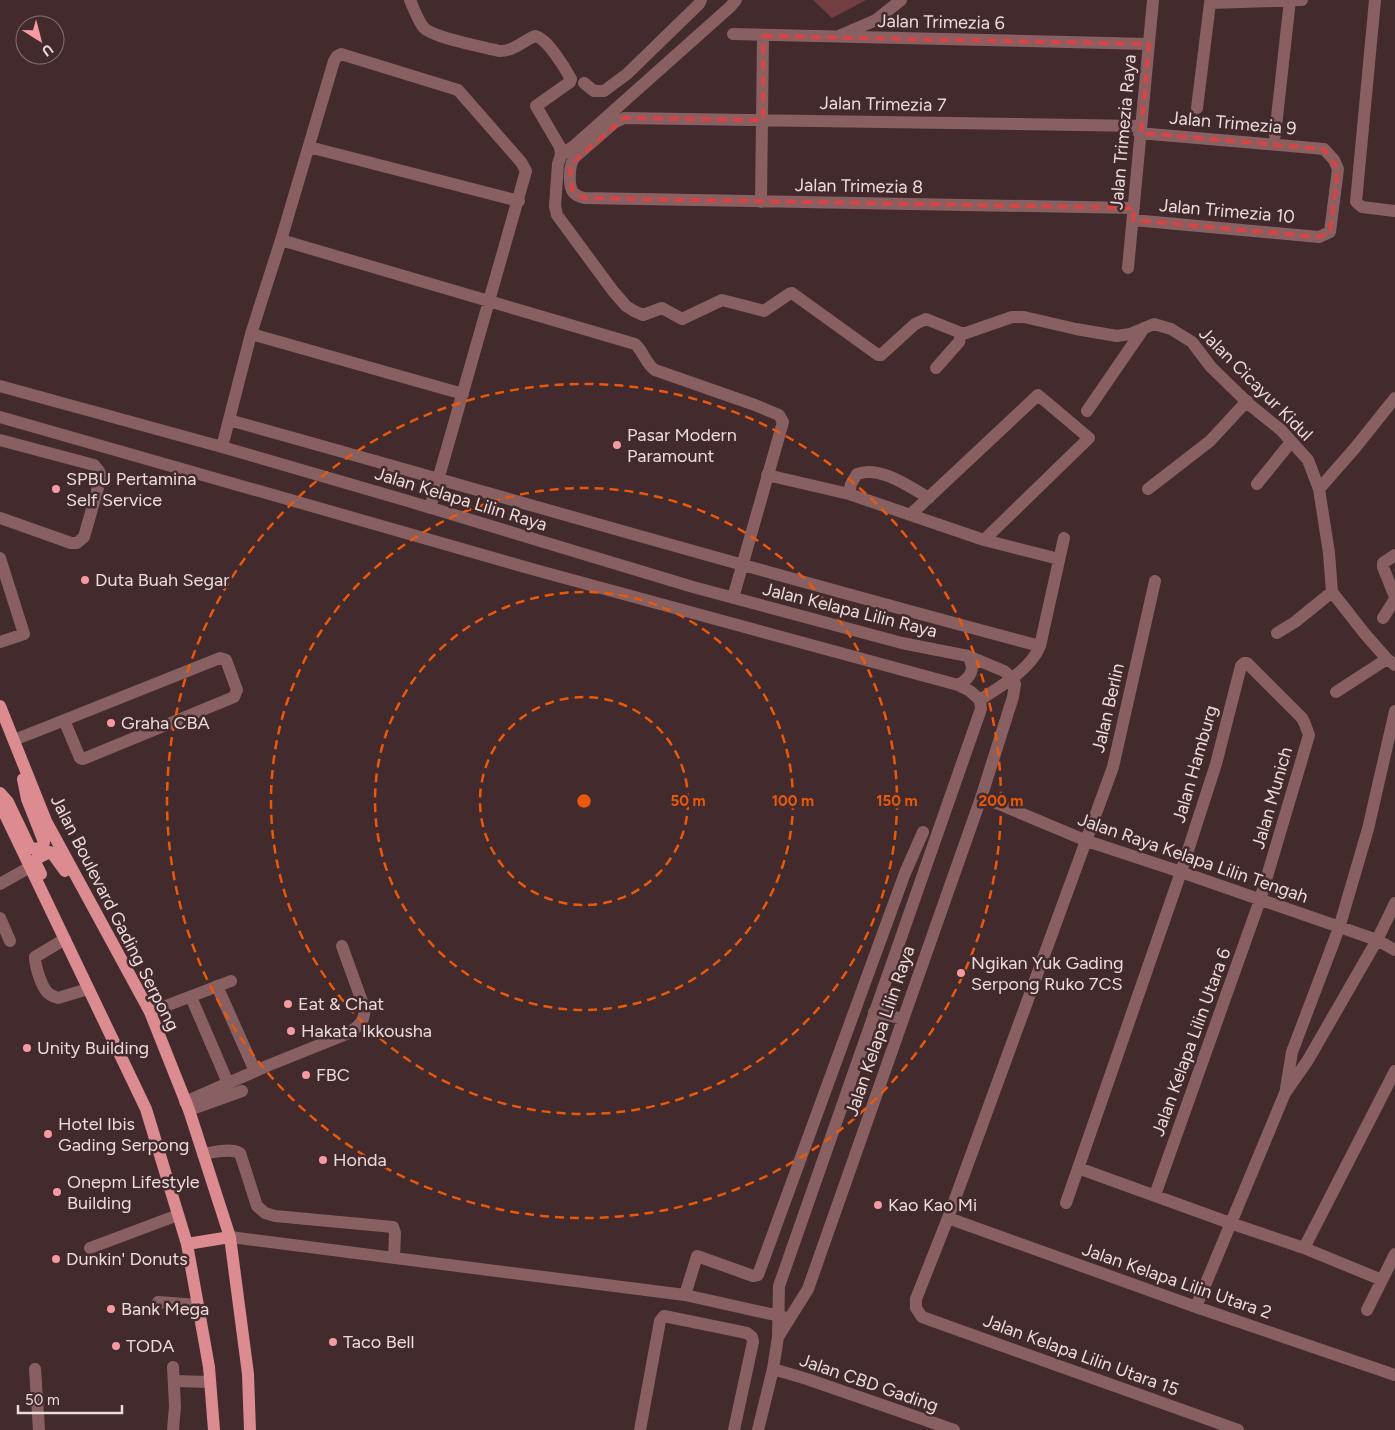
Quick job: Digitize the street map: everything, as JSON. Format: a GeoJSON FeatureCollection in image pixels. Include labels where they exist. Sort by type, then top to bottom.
{"type":"FeatureCollection","features":[{"type":"Feature","properties":{"kind":"main road","name":"Jalan Boulevard Gading Serpong"},"geometry":{"type":"LineString","coordinates":[[0,706],[46,821],[150,1012],[187,1106],[230,1237],[248,1374],[250,1430]]}},
{"type":"Feature","properties":{"kind":"main road"},"geometry":{"type":"LineString","coordinates":[[0,793],[8,802],[30,848],[37,849],[43,846],[43,837],[27,799],[23,782],[25,769]]}},
{"type":"Feature","properties":{"kind":"main road"},"geometry":{"type":"LineString","coordinates":[[0,804],[146,1109],[187,1244],[209,1368],[214,1430]]}},
{"type":"Feature","properties":{"kind":"main road"},"geometry":{"type":"LineString","coordinates":[[76,964],[74,946],[35,862],[36,859],[48,852],[52,852],[97,926],[109,938]]}},
{"type":"Feature","properties":{"kind":"main road"},"geometry":{"type":"LineString","coordinates":[[187,1244],[230,1237]]}},
{"type":"Feature","properties":{"kind":"street"},"geometry":{"type":"LineString","coordinates":[[410,0],[424,28],[439,35],[505,51],[535,36],[542,38],[571,79],[570,82],[536,106],[558,142],[561,155],[558,164],[555,206],[557,215],[626,306],[643,315],[662,308],[682,319],[722,300],[764,311],[792,293],[878,356],[915,324],[926,319],[938,326],[961,334],[959,342],[936,368]]}},
{"type":"Feature","properties":{"kind":"street"},"geometry":{"type":"LineString","coordinates":[[584,83],[594,91],[604,91],[627,74],[701,0]]}},
{"type":"Feature","properties":{"kind":"street"},"geometry":{"type":"LineString","coordinates":[[561,155],[604,120],[736,0]]}},
{"type":"Feature","properties":{"kind":"street"},"geometry":{"type":"LineString","coordinates":[[835,37],[876,20],[901,0]]}},
{"type":"Feature","properties":{"kind":"street","name":"Jalan Trimezia Raya"},"geometry":{"type":"LineString","coordinates":[[1128,268],[1153,0]]}},
{"type":"Feature","properties":{"kind":"street"},"geometry":{"type":"LineString","coordinates":[[1275,135],[1290,0]]}},
{"type":"Feature","properties":{"kind":"street"},"geometry":{"type":"LineString","coordinates":[[1197,108],[1210,3],[1302,0]]}},
{"type":"Feature","properties":{"kind":"street"},"geometry":{"type":"LineString","coordinates":[[1375,0],[1356,202],[1362,208],[1395,211]]}},
{"type":"Feature","properties":{"kind":"street","name":"Jalan Trimezia 6"},"geometry":{"type":"LineString","coordinates":[[733,34],[1148,44]]}},
{"type":"Feature","properties":{"kind":"street"},"geometry":{"type":"LineString","coordinates":[[762,202],[763,36]]}},
{"type":"Feature","properties":{"kind":"street"},"geometry":{"type":"LineString","coordinates":[[222,447],[251,334],[334,60],[341,54],[460,91],[524,165],[526,175],[430,508]]}},
{"type":"Feature","properties":{"kind":"street","name":"Jalan Trimezia 7"},"geometry":{"type":"LineString","coordinates":[[584,198],[576,195],[572,190],[570,166],[572,160],[614,123],[624,118],[1140,129]]}},
{"type":"Feature","properties":{"kind":"street","name":"Jalan Trimezia 9"},"geometry":{"type":"LineString","coordinates":[[1140,129],[1324,149],[1334,160],[1338,169],[1330,232],[1319,237]]}},
{"type":"Feature","properties":{"kind":"street"},"geometry":{"type":"LineString","coordinates":[[309,147],[519,201]]}},
{"type":"Feature","properties":{"kind":"street","name":"Jalan Trimezia 8"},"geometry":{"type":"LineString","coordinates":[[584,198],[1133,214]]}},
{"type":"Feature","properties":{"kind":"street","name":"Jalan Trimezia 10"},"geometry":{"type":"LineString","coordinates":[[1133,214],[1319,237]]}},
{"type":"Feature","properties":{"kind":"street"},"geometry":{"type":"LineString","coordinates":[[281,240],[635,344],[648,364],[655,370],[779,415],[783,422],[733,598]]}},
{"type":"Feature","properties":{"kind":"street","name":"Jalan Cicayur Kidul"},"geometry":{"type":"LineString","coordinates":[[961,334],[966,334],[1012,317],[1024,317],[1076,330],[1117,336],[1130,334],[1145,326],[1154,324],[1171,329],[1192,342],[1211,367],[1281,430],[1308,460],[1319,489],[1329,553],[1332,592]]}},
{"type":"Feature","properties":{"kind":"street"},"geometry":{"type":"LineString","coordinates":[[1087,411],[1145,326]]}},
{"type":"Feature","properties":{"kind":"street"},"geometry":{"type":"LineString","coordinates":[[251,334],[463,394]]}},
{"type":"Feature","properties":{"kind":"street","name":"Jalan Kelapa Lilin Raya"},"geometry":{"type":"LineString","coordinates":[[0,386],[222,447],[733,598],[902,643],[968,656],[1004,671],[1012,678],[1015,684],[1013,697],[981,798],[808,1289],[778,1337]]}},
{"type":"Feature","properties":{"kind":"street"},"geometry":{"type":"LineString","coordinates":[[910,515],[1038,395],[1089,438],[984,540]]}},
{"type":"Feature","properties":{"kind":"street"},"geometry":{"type":"LineString","coordinates":[[1319,489],[1395,398]]}},
{"type":"Feature","properties":{"kind":"street"},"geometry":{"type":"LineString","coordinates":[[1148,489],[1210,441],[1247,401]]}},
{"type":"Feature","properties":{"kind":"street"},"geometry":{"type":"LineString","coordinates":[[0,417],[539,571],[958,684],[980,700],[1012,678],[1036,656],[1040,646],[1064,538]]}},
{"type":"Feature","properties":{"kind":"street"},"geometry":{"type":"LineString","coordinates":[[229,420],[439,478],[742,566],[1040,646]]}},
{"type":"Feature","properties":{"kind":"street"},"geometry":{"type":"LineString","coordinates":[[67,458],[74,439]]}},
{"type":"Feature","properties":{"kind":"street"},"geometry":{"type":"LineString","coordinates":[[0,440],[94,465],[100,473],[84,537],[81,541],[74,544],[0,518]]}},
{"type":"Feature","properties":{"kind":"street"},"geometry":{"type":"LineString","coordinates":[[1257,484],[1291,442]]}},
{"type":"Feature","properties":{"kind":"street"},"geometry":{"type":"LineString","coordinates":[[849,494],[850,484],[857,474],[868,472],[883,474],[929,498]]}},
{"type":"Feature","properties":{"kind":"street"},"geometry":{"type":"LineString","coordinates":[[767,476],[849,494],[984,540],[1059,559]]}},
{"type":"Feature","properties":{"kind":"street"},"geometry":{"type":"LineString","coordinates":[[1383,618],[1395,598],[1382,567],[1383,563],[1395,555]]}},
{"type":"Feature","properties":{"kind":"street"},"geometry":{"type":"LineString","coordinates":[[0,558],[24,634],[0,642]]}},
{"type":"Feature","properties":{"kind":"street","name":"Jalan Berlin"},"geometry":{"type":"LineString","coordinates":[[1087,841],[1113,767],[1155,581]]}},
{"type":"Feature","properties":{"kind":"street"},"geometry":{"type":"LineString","coordinates":[[1277,633],[1295,622],[1332,592],[1365,634],[1391,662],[1336,692]]}},
{"type":"Feature","properties":{"kind":"street"},"geometry":{"type":"LineString","coordinates":[[958,684],[971,675],[973,669],[968,656]]}},
{"type":"Feature","properties":{"kind":"street"},"geometry":{"type":"LineString","coordinates":[[14,740],[64,720],[220,658],[226,660],[237,690],[234,697],[83,759],[80,758],[64,720]]}},
{"type":"Feature","properties":{"kind":"street","name":"Jalan Hamburg"},"geometry":{"type":"LineString","coordinates":[[1066,1203],[1181,872],[1216,764],[1241,666],[1244,663],[1247,663],[1302,718],[1309,735]]}},
{"type":"Feature","properties":{"kind":"street","name":"Jalan Kelapa Lilin Raya"},"geometry":{"type":"LineString","coordinates":[[758,1430],[773,1369],[778,1337],[779,1286],[981,709],[980,700]]}},
{"type":"Feature","properties":{"kind":"street"},"geometry":{"type":"LineString","coordinates":[[1285,1093],[1292,1052],[1339,928],[1368,829],[1395,711]]}},
{"type":"Feature","properties":{"kind":"street","name":"Jalan Munich"},"geometry":{"type":"LineString","coordinates":[[1260,900],[1309,735]]}},
{"type":"Feature","properties":{"kind":"street","name":"Jalan Raya Kelapa Lilin Tengah"},"geometry":{"type":"LineString","coordinates":[[981,798],[1087,841],[1377,940],[1395,950]]}},
{"type":"Feature","properties":{"kind":"street"},"geometry":{"type":"LineString","coordinates":[[685,1295],[697,1256],[753,1276],[758,1275],[905,873],[923,832]]}},
{"type":"Feature","properties":{"kind":"street"},"geometry":{"type":"LineString","coordinates":[[948,1218],[1087,841]]}},
{"type":"Feature","properties":{"kind":"street"},"geometry":{"type":"LineString","coordinates":[[0,884],[30,867]]}},
{"type":"Feature","properties":{"kind":"street"},"geometry":{"type":"LineString","coordinates":[[905,873],[920,879]]}},
{"type":"Feature","properties":{"kind":"street","name":"Jalan Kelapa Lilin Utara 6"},"geometry":{"type":"LineString","coordinates":[[1156,1195],[1260,900]]}},
{"type":"Feature","properties":{"kind":"street"},"geometry":{"type":"LineString","coordinates":[[1196,1307],[1285,1093],[1308,1060],[1377,940],[1395,903]]}},
{"type":"Feature","properties":{"kind":"street"},"geometry":{"type":"LineString","coordinates":[[0,918],[10,941]]}},
{"type":"Feature","properties":{"kind":"street"},"geometry":{"type":"LineString","coordinates":[[65,939],[35,957],[43,986],[47,992],[58,998],[64,998],[88,989]]}},
{"type":"Feature","properties":{"kind":"street"},"geometry":{"type":"LineString","coordinates":[[187,1106],[255,1071],[349,1033],[358,1026],[365,1014],[364,1007],[342,946]]}},
{"type":"Feature","properties":{"kind":"street"},"geometry":{"type":"LineString","coordinates":[[150,1012],[231,981]]}},
{"type":"Feature","properties":{"kind":"street"},"geometry":{"type":"LineString","coordinates":[[217,986],[255,1071]]}},
{"type":"Feature","properties":{"kind":"street"},"geometry":{"type":"LineString","coordinates":[[191,996],[228,1084]]}},
{"type":"Feature","properties":{"kind":"street"},"geometry":{"type":"LineString","coordinates":[[874,1012],[903,1019]]}},
{"type":"Feature","properties":{"kind":"street"},"geometry":{"type":"LineString","coordinates":[[1304,1248],[1395,1071]]}},
{"type":"Feature","properties":{"kind":"street"},"geometry":{"type":"LineString","coordinates":[[187,1106],[242,1091]]}},
{"type":"Feature","properties":{"kind":"street"},"geometry":{"type":"LineString","coordinates":[[203,1154],[238,1151],[257,1206],[265,1213],[275,1216],[392,1227],[395,1232],[394,1258]]}},
{"type":"Feature","properties":{"kind":"street"},"geometry":{"type":"LineString","coordinates":[[1078,1168],[1304,1248],[1382,1280]]}},
{"type":"Feature","properties":{"kind":"street"},"geometry":{"type":"LineString","coordinates":[[90,1248],[178,1214]]}},
{"type":"Feature","properties":{"kind":"street","name":"Jalan Kelapa Lilin Utara 2"},"geometry":{"type":"LineString","coordinates":[[948,1218],[1196,1307],[1395,1375]]}},
{"type":"Feature","properties":{"kind":"street","name":"Jalan Kelapa Lilin Utara 15"},"geometry":{"type":"LineString","coordinates":[[948,1218],[916,1299],[916,1308],[922,1317],[1238,1430]]}},
{"type":"Feature","properties":{"kind":"street"},"geometry":{"type":"LineString","coordinates":[[230,1237],[685,1295],[790,1319]]}},
{"type":"Feature","properties":{"kind":"street"},"geometry":{"type":"LineString","coordinates":[[1367,1310],[1395,1254]]}},
{"type":"Feature","properties":{"kind":"street"},"geometry":{"type":"LineString","coordinates":[[158,1302],[198,1305]]}},
{"type":"Feature","properties":{"kind":"street"},"geometry":{"type":"LineString","coordinates":[[640,1430],[660,1321],[664,1316],[747,1333],[752,1336],[753,1342],[734,1430]]}},
{"type":"Feature","properties":{"kind":"street"},"geometry":{"type":"LineString","coordinates":[[173,1367],[175,1406],[173,1430]]}},
{"type":"Feature","properties":{"kind":"street"},"geometry":{"type":"LineString","coordinates":[[35,1369],[39,1430]]}},
{"type":"Feature","properties":{"kind":"street","name":"Jalan CBD Gading"},"geometry":{"type":"LineString","coordinates":[[773,1369],[954,1430]]}},
{"type":"Feature","properties":{"kind":"street"},"geometry":{"type":"LineString","coordinates":[[174,1381],[209,1382]]}},
{"type":"Feature","properties":{"kind":"highlighted area"},"geometry":{"type":"Polygon","coordinates":[[[763,36],[1149,44],[1141,133],[1324,149],[1338,169],[1330,232],[1319,237],[1133,220],[1134,208],[584,198],[572,190],[570,165],[624,118],[763,120],[763,36]]]}},
{"type":"Feature","properties":{"kind":"shaded area"},"geometry":{"type":"Polygon","coordinates":[[[813,0],[866,0],[832,18],[813,0]]]}},
{"type":"Feature","properties":{"kind":"place","name":"Pasar Modern Paramount"},"geometry":{"type":"Point","coordinates":[617,445]}},
{"type":"Feature","properties":{"kind":"place","name":"SPBU Pertamina Self Service"},"geometry":{"type":"Point","coordinates":[56,489]}},
{"type":"Feature","properties":{"kind":"place","name":"Duta Buah Segar"},"geometry":{"type":"Point","coordinates":[85,580]}},
{"type":"Feature","properties":{"kind":"place","name":"Graha CBA"},"geometry":{"type":"Point","coordinates":[111,723]}},
{"type":"Feature","properties":{"kind":"place","name":"Ngikan Yuk Gading Serpong Ruko 7CS"},"geometry":{"type":"Point","coordinates":[961,973]}},
{"type":"Feature","properties":{"kind":"place","name":"Eat & Chat"},"geometry":{"type":"Point","coordinates":[288,1004]}},
{"type":"Feature","properties":{"kind":"place","name":"Hakata Ikkousha"},"geometry":{"type":"Point","coordinates":[291,1031]}},
{"type":"Feature","properties":{"kind":"place","name":"Unity Building"},"geometry":{"type":"Point","coordinates":[27,1048]}},
{"type":"Feature","properties":{"kind":"place","name":"FBC"},"geometry":{"type":"Point","coordinates":[306,1075]}},
{"type":"Feature","properties":{"kind":"place","name":"Hotel Ibis Gading Serpong"},"geometry":{"type":"Point","coordinates":[48,1134]}},
{"type":"Feature","properties":{"kind":"place","name":"Honda"},"geometry":{"type":"Point","coordinates":[323,1160]}},
{"type":"Feature","properties":{"kind":"place","name":"Onepm Lifestyle Building"},"geometry":{"type":"Point","coordinates":[57,1192]}},
{"type":"Feature","properties":{"kind":"place","name":"Kao Kao Mi"},"geometry":{"type":"Point","coordinates":[878,1205]}},
{"type":"Feature","properties":{"kind":"place","name":"Dunkin' Donuts"},"geometry":{"type":"Point","coordinates":[56,1259]}},
{"type":"Feature","properties":{"kind":"place","name":"Bank Mega"},"geometry":{"type":"Point","coordinates":[111,1309]}},
{"type":"Feature","properties":{"kind":"place","name":"Taco Bell"},"geometry":{"type":"Point","coordinates":[333,1342]}},
{"type":"Feature","properties":{"kind":"place","name":"TODA"},"geometry":{"type":"Point","coordinates":[116,1346]}}]}
